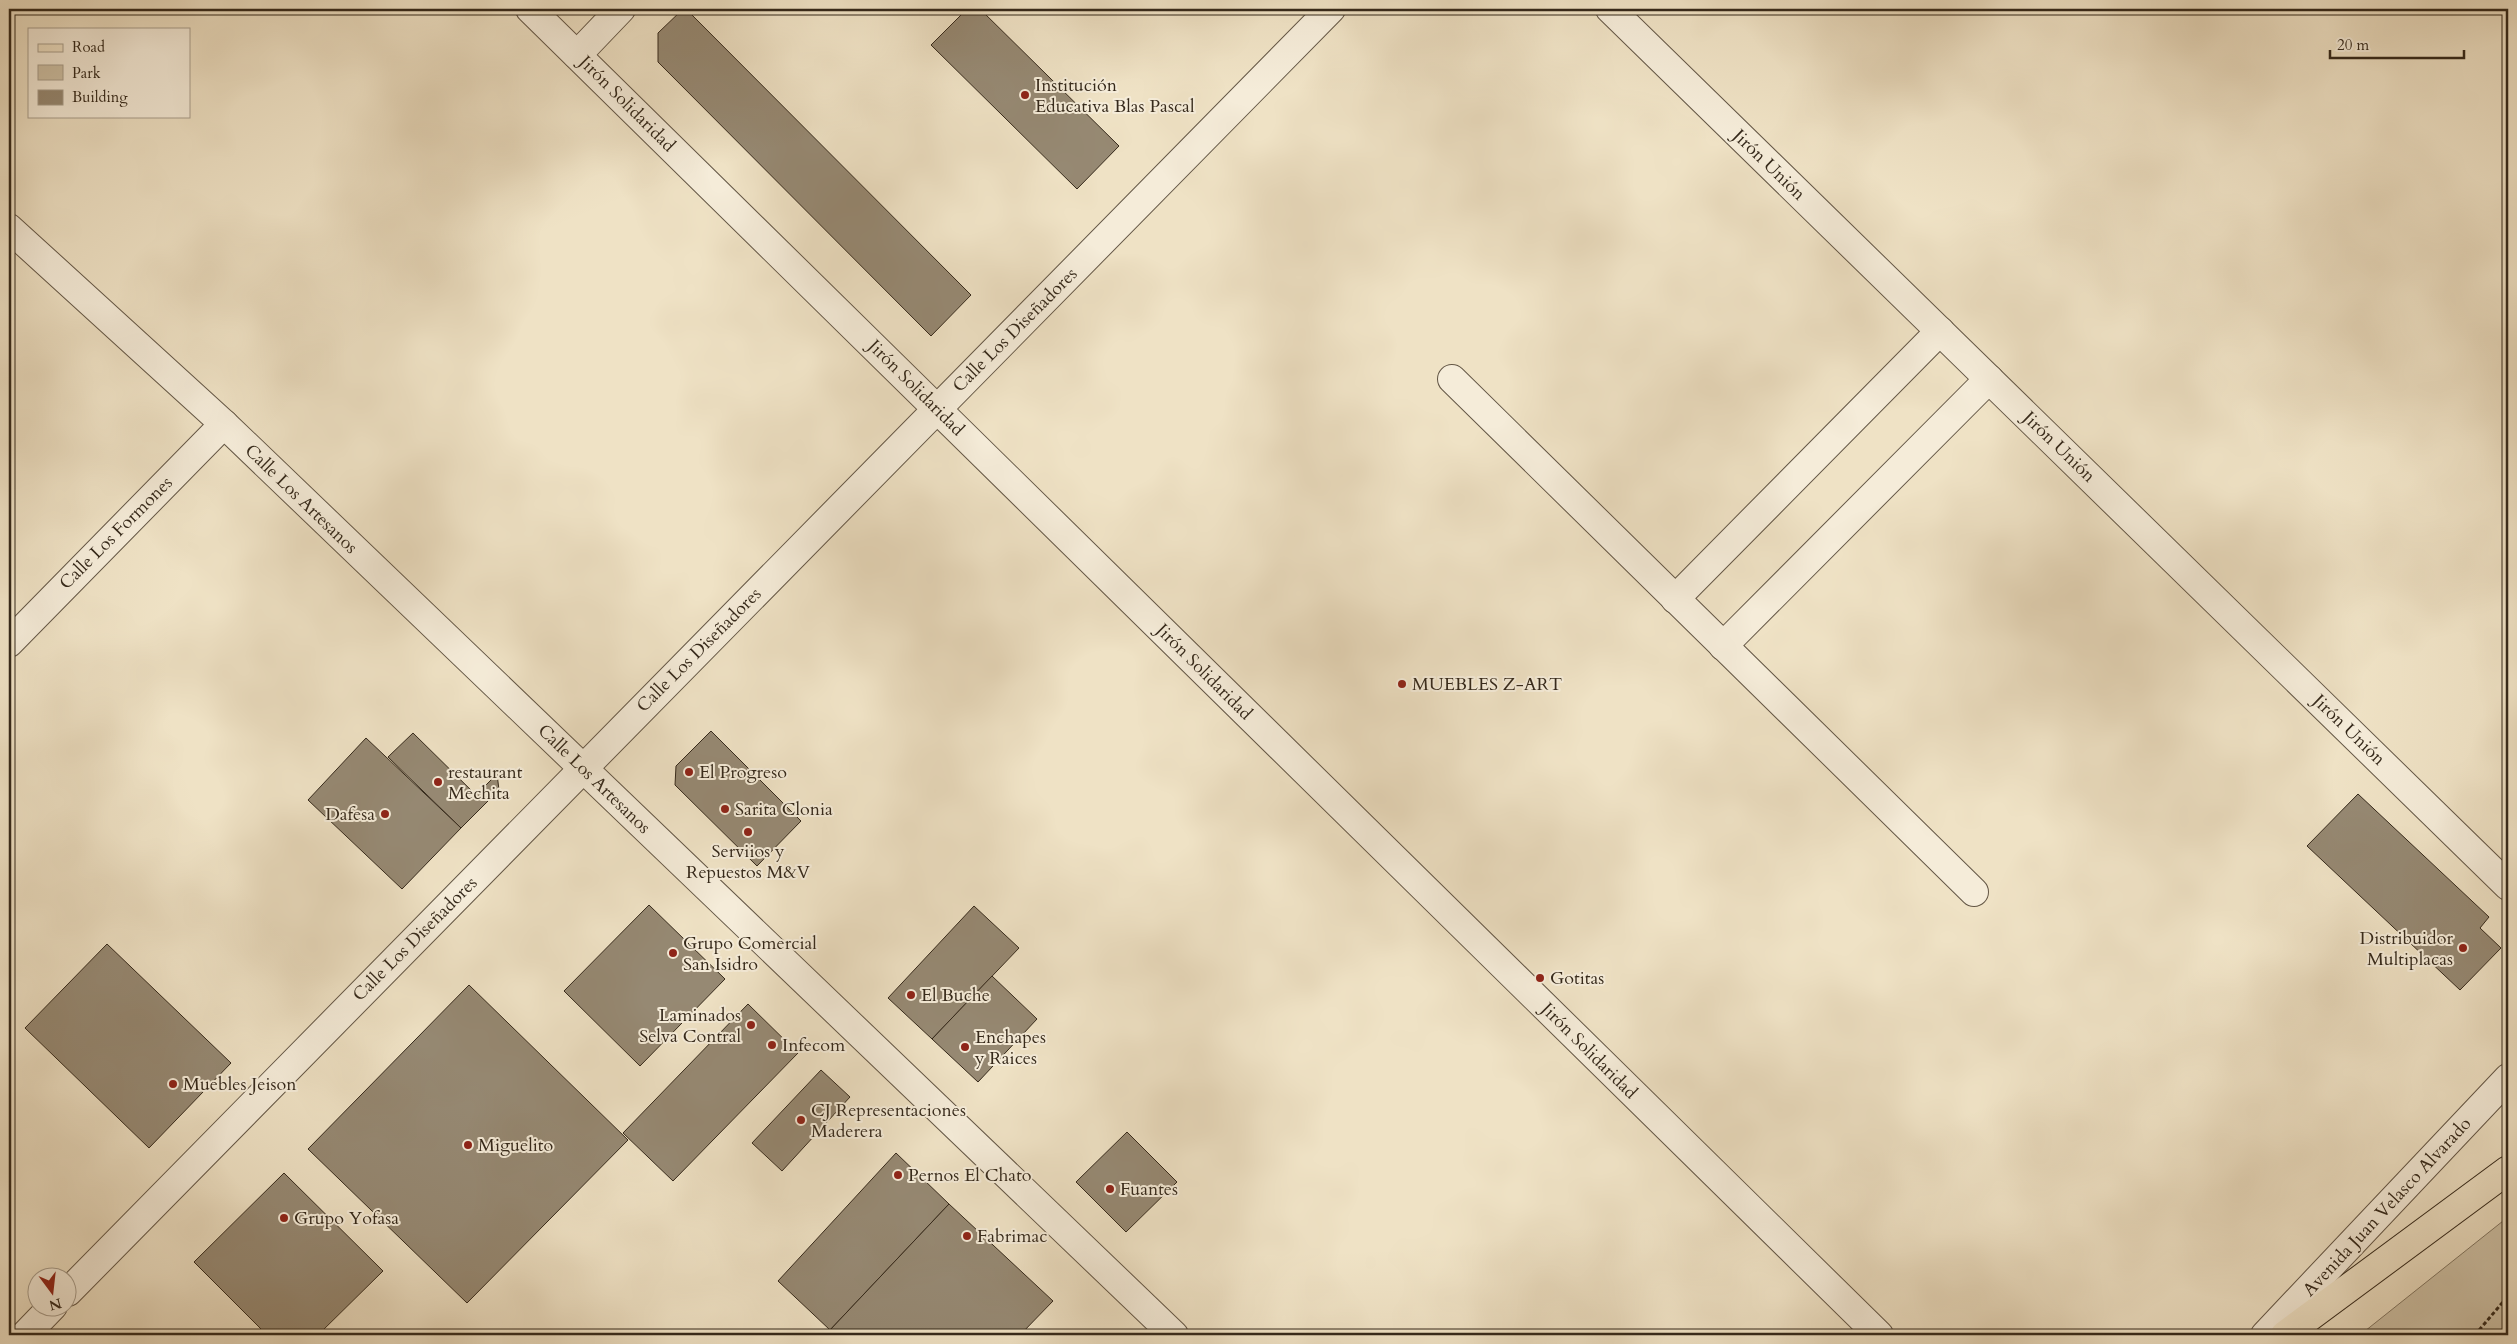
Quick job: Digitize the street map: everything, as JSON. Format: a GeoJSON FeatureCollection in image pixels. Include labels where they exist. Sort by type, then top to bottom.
{"type":"FeatureCollection","features":[{"type":"Feature","properties":{"kind":"main road","name":"Avenida Juan Velasco Alvarado"},"geometry":{"type":"LineString","coordinates":[[2285,1335],[2508,1170]]}},
{"type":"Feature","properties":{"kind":"street","name":"Jirón Solidaridad"},"geometry":{"type":"LineString","coordinates":[[530,9],[1879,1335]]}},
{"type":"Feature","properties":{"kind":"street"},"geometry":{"type":"LineString","coordinates":[[577,55],[621,9]]}},
{"type":"Feature","properties":{"kind":"street","name":"Calle Los Diseñadores"},"geometry":{"type":"LineString","coordinates":[[78,1282],[1331,9]]}},
{"type":"Feature","properties":{"kind":"street","name":"Jirón Unión"},"geometry":{"type":"LineString","coordinates":[[1610,9],[2508,886]]}},
{"type":"Feature","properties":{"kind":"street","name":"Calle Los Artesanos"},"geometry":{"type":"LineString","coordinates":[[9,228],[224,424],[1174,1335]]}},
{"type":"Feature","properties":{"kind":"street"},"geometry":{"type":"LineString","coordinates":[[1675,599],[1940,332]]}},
{"type":"Feature","properties":{"kind":"street"},"geometry":{"type":"LineString","coordinates":[[1452,379],[1974,892]]}},
{"type":"Feature","properties":{"kind":"street"},"geometry":{"type":"LineString","coordinates":[[1723,646],[1989,379]]}},
{"type":"Feature","properties":{"kind":"street","name":"Calle Los Formones"},"geometry":{"type":"LineString","coordinates":[[9,642],[224,424]]}},
{"type":"Feature","properties":{"kind":"street","name":"Avenida Juan Velasco Alvarado"},"geometry":{"type":"LineString","coordinates":[[2265,1335],[2508,1078]]}},
{"type":"Feature","properties":{"kind":"street"},"geometry":{"type":"LineString","coordinates":[[25,1335],[43,1316]]}},
{"type":"Feature","properties":{"kind":"path"},"geometry":{"type":"LineString","coordinates":[[2474,1335],[2508,1296]]}},
{"type":"Feature","properties":{"kind":"green space"},"geometry":{"type":"Polygon","coordinates":[[[2508,1217],[2508,1335],[2360,1335],[2508,1217]]]}},
{"type":"Feature","properties":{"kind":"building"},"geometry":{"type":"Polygon","coordinates":[[[683,9],[686,9],[971,295],[931,336],[658,62],[658,33],[683,9]]]}},
{"type":"Feature","properties":{"kind":"building","name":"Institución Educativa Blas Pascal"},"geometry":{"type":"Polygon","coordinates":[[[967,9],[980,9],[1119,146],[1077,189],[931,45],[967,9]]]}},
{"type":"Feature","properties":{"kind":"building"},"geometry":{"type":"Polygon","coordinates":[[[711,731],[801,821],[757,866],[675,785],[676,766],[711,731]]]}},
{"type":"Feature","properties":{"kind":"building","name":"restaurant Mechita"},"geometry":{"type":"Polygon","coordinates":[[[413,733],[476,795],[497,774],[499,790],[461,828],[388,757],[413,733]]]}},
{"type":"Feature","properties":{"kind":"building","name":"Dafesa"},"geometry":{"type":"Polygon","coordinates":[[[366,738],[461,828],[402,889],[308,800],[366,738]]]}},
{"type":"Feature","properties":{"kind":"building"},"geometry":{"type":"Polygon","coordinates":[[[2358,794],[2489,917],[2480,928],[2501,948],[2460,990],[2307,846],[2358,794]]]}},
{"type":"Feature","properties":{"kind":"building"},"geometry":{"type":"Polygon","coordinates":[[[649,905],[725,979],[640,1066],[564,991],[649,905]]]}},
{"type":"Feature","properties":{"kind":"building"},"geometry":{"type":"Polygon","coordinates":[[[974,906],[1019,948],[932,1039],[888,998],[974,906]]]}},
{"type":"Feature","properties":{"kind":"building"},"geometry":{"type":"Polygon","coordinates":[[[107,944],[231,1063],[149,1148],[25,1028],[107,944]]]}},
{"type":"Feature","properties":{"kind":"building"},"geometry":{"type":"Polygon","coordinates":[[[992,976],[1037,1019],[978,1082],[932,1039],[992,976]]]}},
{"type":"Feature","properties":{"kind":"building","name":"Miguelito"},"geometry":{"type":"Polygon","coordinates":[[[469,985],[628,1140],[467,1303],[308,1149],[469,985]]]}},
{"type":"Feature","properties":{"kind":"building"},"geometry":{"type":"Polygon","coordinates":[[[748,1004],[798,1053],[673,1181],[623,1133],[748,1004]]]}},
{"type":"Feature","properties":{"kind":"building","name":"CJ Representaciones Maderera"},"geometry":{"type":"Polygon","coordinates":[[[821,1070],[850,1097],[782,1171],[752,1143],[821,1070]]]}},
{"type":"Feature","properties":{"kind":"building"},"geometry":{"type":"Polygon","coordinates":[[[1127,1132],[1177,1182],[1126,1232],[1076,1182],[1127,1132]]]}},
{"type":"Feature","properties":{"kind":"building"},"geometry":{"type":"Polygon","coordinates":[[[896,1153],[949,1204],[830,1330],[778,1281],[896,1153]]]}},
{"type":"Feature","properties":{"kind":"building","name":"Grupo Yofasa"},"geometry":{"type":"Polygon","coordinates":[[[284,1173],[383,1271],[318,1335],[267,1335],[194,1262],[284,1173]]]}},
{"type":"Feature","properties":{"kind":"building"},"geometry":{"type":"Polygon","coordinates":[[[949,1204],[1053,1301],[1020,1335],[835,1335],[830,1330],[949,1204]]]}},
{"type":"Feature","properties":{"kind":"place","name":"Institución Educativa Blas Pascal"},"geometry":{"type":"Point","coordinates":[1025,95]}},
{"type":"Feature","properties":{"kind":"place","name":"MUEBLES Z-ART"},"geometry":{"type":"Point","coordinates":[1402,684]}},
{"type":"Feature","properties":{"kind":"place","name":"El Progreso"},"geometry":{"type":"Point","coordinates":[689,772]}},
{"type":"Feature","properties":{"kind":"place","name":"restaurant Mechita"},"geometry":{"type":"Point","coordinates":[438,782]}},
{"type":"Feature","properties":{"kind":"place","name":"Sarita Clonia"},"geometry":{"type":"Point","coordinates":[725,809]}},
{"type":"Feature","properties":{"kind":"place","name":"Dafesa"},"geometry":{"type":"Point","coordinates":[385,814]}},
{"type":"Feature","properties":{"kind":"place","name":"Serviios y Repuestos M&V"},"geometry":{"type":"Point","coordinates":[748,832]}},
{"type":"Feature","properties":{"kind":"place","name":"Distribuidor Multiplacas"},"geometry":{"type":"Point","coordinates":[2463,948]}},
{"type":"Feature","properties":{"kind":"place","name":"Grupo Comercial San Isidro"},"geometry":{"type":"Point","coordinates":[673,953]}},
{"type":"Feature","properties":{"kind":"place","name":"Gotitas"},"geometry":{"type":"Point","coordinates":[1540,978]}},
{"type":"Feature","properties":{"kind":"place","name":"El Buche"},"geometry":{"type":"Point","coordinates":[911,995]}},
{"type":"Feature","properties":{"kind":"place","name":"Laminados Selva Contral"},"geometry":{"type":"Point","coordinates":[751,1025]}},
{"type":"Feature","properties":{"kind":"place","name":"Infecom"},"geometry":{"type":"Point","coordinates":[772,1045]}},
{"type":"Feature","properties":{"kind":"place","name":"Enchapes y Raices"},"geometry":{"type":"Point","coordinates":[965,1047]}},
{"type":"Feature","properties":{"kind":"place","name":"Muebles Jeison"},"geometry":{"type":"Point","coordinates":[173,1084]}},
{"type":"Feature","properties":{"kind":"place","name":"CJ Representaciones Maderera"},"geometry":{"type":"Point","coordinates":[801,1120]}},
{"type":"Feature","properties":{"kind":"place","name":"Miguelito"},"geometry":{"type":"Point","coordinates":[468,1145]}},
{"type":"Feature","properties":{"kind":"place","name":"Pernos El Chato"},"geometry":{"type":"Point","coordinates":[898,1175]}},
{"type":"Feature","properties":{"kind":"place","name":"Fuantes"},"geometry":{"type":"Point","coordinates":[1110,1189]}},
{"type":"Feature","properties":{"kind":"place","name":"Grupo Yofasa"},"geometry":{"type":"Point","coordinates":[284,1218]}},
{"type":"Feature","properties":{"kind":"place","name":"Fabrimac"},"geometry":{"type":"Point","coordinates":[967,1236]}}]}
